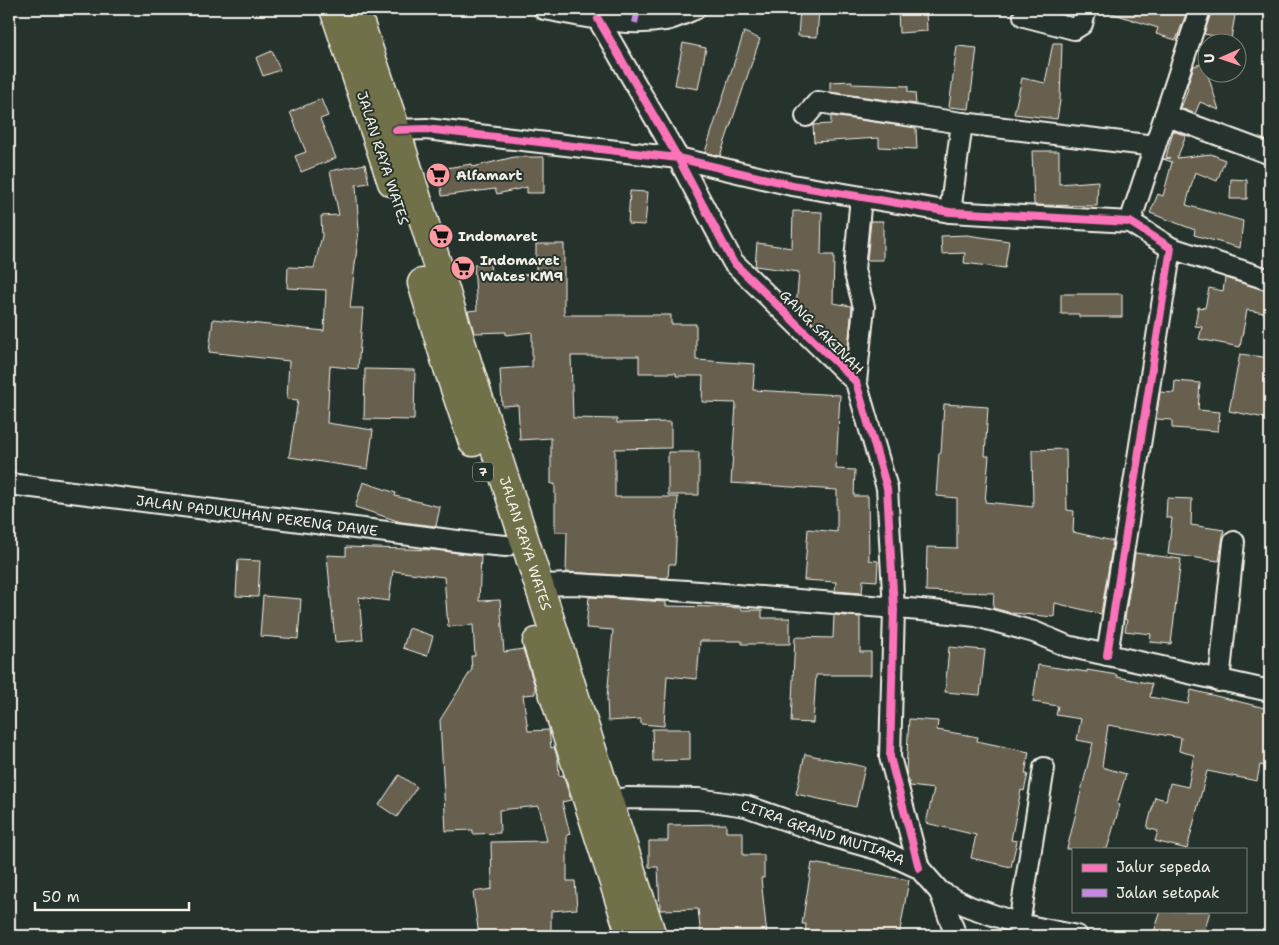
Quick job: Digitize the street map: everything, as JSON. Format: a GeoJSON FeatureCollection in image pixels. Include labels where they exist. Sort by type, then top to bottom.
{"type":"FeatureCollection","features":[{"type":"Feature","properties":{"kind":"highway","name":"JALAN RAYA WATES"},"geometry":{"type":"LineString","coordinates":[[343,10],[396,130],[432,252],[652,936]]}},
{"type":"Feature","properties":{"kind":"highway","name":"JALAN RAYA WATES"},"geometry":{"type":"LineString","coordinates":[[343,10],[376,131],[446,362],[631,936]]}},
{"type":"Feature","properties":{"kind":"street"},"geometry":{"type":"LineString","coordinates":[[544,9],[598,19],[637,16],[668,20],[695,9]]}},
{"type":"Feature","properties":{"kind":"street"},"geometry":{"type":"LineString","coordinates":[[1024,16],[1074,29],[1082,24],[1086,9]]}},
{"type":"Feature","properties":{"kind":"street"},"geometry":{"type":"LineString","coordinates":[[1130,222],[1200,9]]}},
{"type":"Feature","properties":{"kind":"street","name":"GANG SAKINAH"},"geometry":{"type":"LineString","coordinates":[[598,19],[678,158],[733,262],[856,382],[887,488],[894,609],[890,757],[919,868]]}},
{"type":"Feature","properties":{"kind":"street"},"geometry":{"type":"LineString","coordinates":[[806,116],[818,102],[962,123],[1155,146]]}},
{"type":"Feature","properties":{"kind":"street"},"geometry":{"type":"LineString","coordinates":[[1165,115],[1270,154]]}},
{"type":"Feature","properties":{"kind":"street"},"geometry":{"type":"LineString","coordinates":[[950,212],[962,123]]}},
{"type":"Feature","properties":{"kind":"street"},"geometry":{"type":"LineString","coordinates":[[396,130],[426,129],[678,158],[792,185],[950,212],[1130,222],[1171,248],[1270,280]]}},
{"type":"Feature","properties":{"kind":"street"},"geometry":{"type":"LineString","coordinates":[[856,382],[864,307],[854,270],[862,196]]}},
{"type":"Feature","properties":{"kind":"street"},"geometry":{"type":"LineString","coordinates":[[1106,655],[1171,248]]}},
{"type":"Feature","properties":{"kind":"street","name":"JALAN PADUKUHAN PERENG DAWE"},"geometry":{"type":"LineString","coordinates":[[9,484],[506,546]]}},
{"type":"Feature","properties":{"kind":"street"},"geometry":{"type":"LineString","coordinates":[[1219,681],[1234,542]]}},
{"type":"Feature","properties":{"kind":"street"},"geometry":{"type":"LineString","coordinates":[[538,585],[574,584],[688,591],[976,616],[1034,632],[1067,646],[1270,691]]}},
{"type":"Feature","properties":{"kind":"street"},"geometry":{"type":"LineString","coordinates":[[1019,924],[1044,768]]}},
{"type":"Feature","properties":{"kind":"street","name":"CITRA GRAND MUTIARA"},"geometry":{"type":"LineString","coordinates":[[609,801],[628,798],[698,799],[746,806],[880,850],[919,868],[940,892],[970,906],[1019,924],[1077,936]]}},
{"type":"Feature","properties":{"kind":"street"},"geometry":{"type":"LineString","coordinates":[[940,892],[956,936]]}},
{"type":"Feature","properties":{"kind":"building"},"geometry":{"type":"Polygon","coordinates":[[[800,9],[819,9],[817,37],[798,36],[800,9]]]}},
{"type":"Feature","properties":{"kind":"building"},"geometry":{"type":"Polygon","coordinates":[[[898,9],[926,9],[927,31],[899,33],[898,9]]]}},
{"type":"Feature","properties":{"kind":"building"},"geometry":{"type":"Polygon","coordinates":[[[1109,9],[1188,9],[1176,40],[1156,34],[1158,28],[1108,12],[1109,9]]]}},
{"type":"Feature","properties":{"kind":"building"},"geometry":{"type":"Polygon","coordinates":[[[1212,9],[1236,9],[1232,32],[1205,32],[1212,9]]]}},
{"type":"Feature","properties":{"kind":"building"},"geometry":{"type":"Polygon","coordinates":[[[744,32],[760,39],[720,156],[705,152],[744,32]]]}},
{"type":"Feature","properties":{"kind":"building"},"geometry":{"type":"Polygon","coordinates":[[[683,43],[706,48],[698,89],[675,85],[683,43]]]}},
{"type":"Feature","properties":{"kind":"building"},"geometry":{"type":"Polygon","coordinates":[[[1053,43],[1062,43],[1060,101],[1057,119],[1014,114],[1022,78],[1045,83],[1053,43]]]}},
{"type":"Feature","properties":{"kind":"building"},"geometry":{"type":"Polygon","coordinates":[[[957,46],[977,48],[969,109],[949,107],[957,46]]]}},
{"type":"Feature","properties":{"kind":"building"},"geometry":{"type":"Polygon","coordinates":[[[272,51],[280,70],[263,76],[256,58],[272,51]]]}},
{"type":"Feature","properties":{"kind":"building"},"geometry":{"type":"Polygon","coordinates":[[[1196,65],[1196,82],[1210,82],[1219,110],[1200,102],[1195,114],[1181,108],[1194,66],[1196,65]]]}},
{"type":"Feature","properties":{"kind":"building"},"geometry":{"type":"Polygon","coordinates":[[[852,81],[852,84],[908,86],[908,92],[915,93],[916,104],[830,92],[830,82],[852,81]]]}},
{"type":"Feature","properties":{"kind":"building"},"geometry":{"type":"Polygon","coordinates":[[[321,99],[328,116],[320,119],[336,158],[301,172],[295,156],[306,152],[290,112],[321,99]]]}},
{"type":"Feature","properties":{"kind":"building"},"geometry":{"type":"Polygon","coordinates":[[[831,116],[916,128],[917,149],[879,147],[879,138],[814,142],[813,125],[831,124],[831,116]]]}},
{"type":"Feature","properties":{"kind":"building"},"geometry":{"type":"Polygon","coordinates":[[[1173,131],[1186,136],[1177,158],[1211,154],[1225,160],[1217,181],[1195,172],[1186,205],[1243,221],[1240,248],[1194,235],[1195,230],[1150,213],[1158,194],[1163,196],[1172,162],[1163,159],[1170,158],[1166,157],[1173,131]]]}},
{"type":"Feature","properties":{"kind":"building"},"geometry":{"type":"Polygon","coordinates":[[[1032,151],[1059,151],[1059,184],[1098,181],[1097,206],[1034,205],[1032,151]]]}},
{"type":"Feature","properties":{"kind":"building"},"geometry":{"type":"Polygon","coordinates":[[[514,157],[544,157],[544,193],[527,193],[527,187],[497,194],[495,189],[442,196],[439,169],[472,164],[473,167],[514,157]]]}},
{"type":"Feature","properties":{"kind":"building"},"geometry":{"type":"Polygon","coordinates":[[[365,164],[369,183],[356,185],[359,230],[350,308],[363,308],[358,369],[330,366],[327,423],[373,430],[368,469],[289,457],[298,400],[287,399],[289,361],[209,352],[213,319],[324,331],[326,290],[287,288],[288,267],[314,268],[322,236],[321,216],[339,215],[330,171],[365,164]]]}},
{"type":"Feature","properties":{"kind":"building"},"geometry":{"type":"Polygon","coordinates":[[[1231,179],[1247,180],[1247,199],[1230,199],[1231,179]]]}},
{"type":"Feature","properties":{"kind":"building"},"geometry":{"type":"Polygon","coordinates":[[[630,191],[648,192],[645,225],[628,224],[630,191]]]}},
{"type":"Feature","properties":{"kind":"building"},"geometry":{"type":"Polygon","coordinates":[[[793,211],[822,212],[821,255],[834,255],[833,303],[851,306],[852,308],[847,356],[832,342],[834,334],[822,332],[796,307],[799,272],[755,266],[757,243],[792,248],[793,211]]]}},
{"type":"Feature","properties":{"kind":"building"},"geometry":{"type":"Polygon","coordinates":[[[871,221],[883,221],[883,260],[867,260],[871,221]]]}},
{"type":"Feature","properties":{"kind":"building"},"geometry":{"type":"Polygon","coordinates":[[[967,235],[1009,241],[1005,268],[964,263],[965,253],[942,254],[941,236],[967,235]]]}},
{"type":"Feature","properties":{"kind":"building"},"geometry":{"type":"Polygon","coordinates":[[[536,244],[564,244],[564,315],[671,315],[671,324],[696,324],[696,360],[755,364],[753,390],[840,395],[836,469],[855,470],[854,496],[868,496],[869,560],[878,561],[877,581],[863,580],[862,593],[835,591],[836,582],[804,580],[808,529],[837,532],[837,490],[731,483],[736,403],[702,402],[703,376],[676,376],[676,373],[639,373],[639,356],[571,356],[573,418],[617,419],[617,423],[671,422],[671,448],[615,449],[615,497],[678,497],[675,564],[669,564],[668,578],[566,572],[567,532],[555,532],[555,484],[551,484],[551,438],[520,440],[518,405],[502,406],[500,369],[532,367],[532,332],[506,335],[506,332],[474,333],[468,311],[477,310],[474,265],[490,264],[491,273],[536,275],[536,244]]]}},
{"type":"Feature","properties":{"kind":"building"},"geometry":{"type":"Polygon","coordinates":[[[1225,278],[1268,291],[1264,313],[1247,310],[1240,347],[1199,339],[1202,327],[1195,326],[1198,307],[1205,308],[1209,288],[1223,291],[1225,278]]]}},
{"type":"Feature","properties":{"kind":"building"},"geometry":{"type":"Polygon","coordinates":[[[1061,294],[1122,294],[1122,317],[1079,317],[1079,314],[1061,314],[1061,294]]]}},
{"type":"Feature","properties":{"kind":"building"},"geometry":{"type":"Polygon","coordinates":[[[1240,354],[1270,358],[1270,419],[1229,411],[1240,354]]]}},
{"type":"Feature","properties":{"kind":"building"},"geometry":{"type":"Polygon","coordinates":[[[365,369],[415,370],[414,420],[364,419],[365,369]]]}},
{"type":"Feature","properties":{"kind":"building"},"geometry":{"type":"Polygon","coordinates":[[[1175,381],[1200,383],[1198,410],[1220,412],[1218,431],[1172,428],[1172,420],[1156,419],[1160,392],[1174,393],[1175,381]]]}},
{"type":"Feature","properties":{"kind":"building"},"geometry":{"type":"Polygon","coordinates":[[[944,404],[988,407],[985,456],[989,456],[985,502],[1033,507],[1032,450],[1066,449],[1067,510],[1074,511],[1073,532],[1113,541],[1101,614],[1055,603],[1054,617],[1012,613],[993,608],[994,593],[926,591],[927,547],[957,548],[957,498],[936,496],[944,404]]]}},
{"type":"Feature","properties":{"kind":"building"},"geometry":{"type":"Polygon","coordinates":[[[668,452],[699,452],[699,495],[668,495],[668,452]]]}},
{"type":"Feature","properties":{"kind":"building"},"geometry":{"type":"Polygon","coordinates":[[[363,482],[396,493],[395,496],[440,507],[436,526],[401,522],[355,507],[363,482]]]}},
{"type":"Feature","properties":{"kind":"building"},"geometry":{"type":"Polygon","coordinates":[[[1167,498],[1192,499],[1191,525],[1224,530],[1219,561],[1168,554],[1172,518],[1166,518],[1167,498]]]}},
{"type":"Feature","properties":{"kind":"building"},"geometry":{"type":"Polygon","coordinates":[[[346,547],[435,550],[481,556],[479,601],[500,600],[504,652],[523,649],[535,687],[535,694],[523,695],[528,731],[549,730],[551,748],[554,747],[558,760],[559,776],[563,775],[571,800],[562,802],[570,834],[567,835],[567,881],[575,881],[577,909],[551,911],[551,936],[479,936],[473,892],[492,889],[491,842],[547,841],[539,806],[499,810],[500,833],[473,834],[473,830],[446,831],[440,720],[472,669],[471,656],[475,656],[473,625],[448,627],[444,577],[393,571],[389,601],[359,597],[363,640],[335,642],[327,555],[346,556],[346,547]]]}},
{"type":"Feature","properties":{"kind":"building"},"geometry":{"type":"Polygon","coordinates":[[[1135,553],[1181,559],[1171,644],[1150,642],[1151,634],[1125,631],[1127,620],[1125,619],[1135,553]]]}},
{"type":"Feature","properties":{"kind":"building"},"geometry":{"type":"Polygon","coordinates":[[[238,560],[260,561],[258,597],[236,596],[238,560]]]}},
{"type":"Feature","properties":{"kind":"building"},"geometry":{"type":"Polygon","coordinates":[[[263,596],[301,599],[298,639],[260,636],[263,596]]]}},
{"type":"Feature","properties":{"kind":"building"},"geometry":{"type":"Polygon","coordinates":[[[589,597],[666,602],[666,606],[762,610],[762,618],[790,618],[790,644],[742,644],[742,641],[700,641],[697,679],[667,676],[664,726],[641,724],[641,719],[608,721],[607,697],[613,630],[586,628],[589,597]]]}},
{"type":"Feature","properties":{"kind":"building"},"geometry":{"type":"Polygon","coordinates":[[[834,615],[860,617],[860,652],[871,652],[871,675],[816,675],[813,723],[791,722],[795,637],[833,638],[834,615]]]}},
{"type":"Feature","properties":{"kind":"building"},"geometry":{"type":"Polygon","coordinates":[[[409,628],[433,636],[427,656],[403,648],[409,628]]]}},
{"type":"Feature","properties":{"kind":"building"},"geometry":{"type":"Polygon","coordinates":[[[949,647],[985,650],[980,695],[945,692],[949,647]]]}},
{"type":"Feature","properties":{"kind":"building"},"geometry":{"type":"Polygon","coordinates":[[[1038,665],[1117,675],[1117,677],[1152,684],[1150,697],[1188,704],[1191,690],[1265,708],[1270,711],[1270,767],[1260,765],[1257,781],[1207,771],[1187,848],[1155,841],[1158,831],[1147,828],[1155,797],[1166,800],[1170,783],[1188,787],[1194,755],[1179,751],[1181,738],[1108,725],[1102,767],[1126,774],[1117,804],[1120,805],[1107,848],[1067,849],[1093,743],[1077,740],[1081,719],[1056,715],[1058,706],[1033,702],[1038,665]]]}},
{"type":"Feature","properties":{"kind":"building"},"geometry":{"type":"Polygon","coordinates":[[[909,719],[938,721],[937,730],[978,737],[977,741],[1029,752],[1025,774],[1028,774],[1024,791],[1021,790],[1011,840],[1017,841],[1011,867],[971,858],[976,835],[926,823],[934,789],[910,786],[906,771],[909,719]]]}},
{"type":"Feature","properties":{"kind":"building"},"geometry":{"type":"Polygon","coordinates":[[[652,729],[690,729],[690,760],[653,761],[652,729]]]}},
{"type":"Feature","properties":{"kind":"building"},"geometry":{"type":"Polygon","coordinates":[[[805,754],[865,767],[856,807],[796,794],[805,754]]]}},
{"type":"Feature","properties":{"kind":"building"},"geometry":{"type":"Polygon","coordinates":[[[399,775],[417,787],[397,817],[379,805],[399,775]]]}},
{"type":"Feature","properties":{"kind":"building"},"geometry":{"type":"Polygon","coordinates":[[[726,824],[726,832],[743,832],[743,855],[764,855],[764,878],[761,878],[767,936],[701,936],[698,909],[660,910],[658,867],[649,867],[649,841],[668,841],[668,825],[726,824]]]}},
{"type":"Feature","properties":{"kind":"building"},"geometry":{"type":"Polygon","coordinates":[[[812,863],[909,880],[899,936],[805,936],[806,924],[802,924],[812,863]]]}},
{"type":"Feature","properties":{"kind":"building"},"geometry":{"type":"Polygon","coordinates":[[[1161,912],[1210,912],[1203,936],[1166,936],[1154,932],[1161,912]]]}},
{"type":"Feature","properties":{"kind":"marked path"},"geometry":{"type":"LineString","coordinates":[[635,23],[638,9]]}},
{"type":"Feature","properties":{"kind":"cycle path"},"geometry":{"type":"LineString","coordinates":[[598,19],[678,158],[733,262],[856,382],[887,488],[894,609],[890,757],[919,868]]}},
{"type":"Feature","properties":{"kind":"cycle path"},"geometry":{"type":"LineString","coordinates":[[396,130],[426,129],[678,158],[792,185],[950,212],[1130,222],[1171,248],[1107,655]]}},
{"type":"Feature","properties":{"kind":"place","name":"Alfamart"},"geometry":{"type":"Point","coordinates":[438,175]}},
{"type":"Feature","properties":{"kind":"place","name":"Indomaret"},"geometry":{"type":"Point","coordinates":[441,236]}},
{"type":"Feature","properties":{"kind":"place","name":"Indomaret Wates KM9"},"geometry":{"type":"Point","coordinates":[463,268]}}]}
